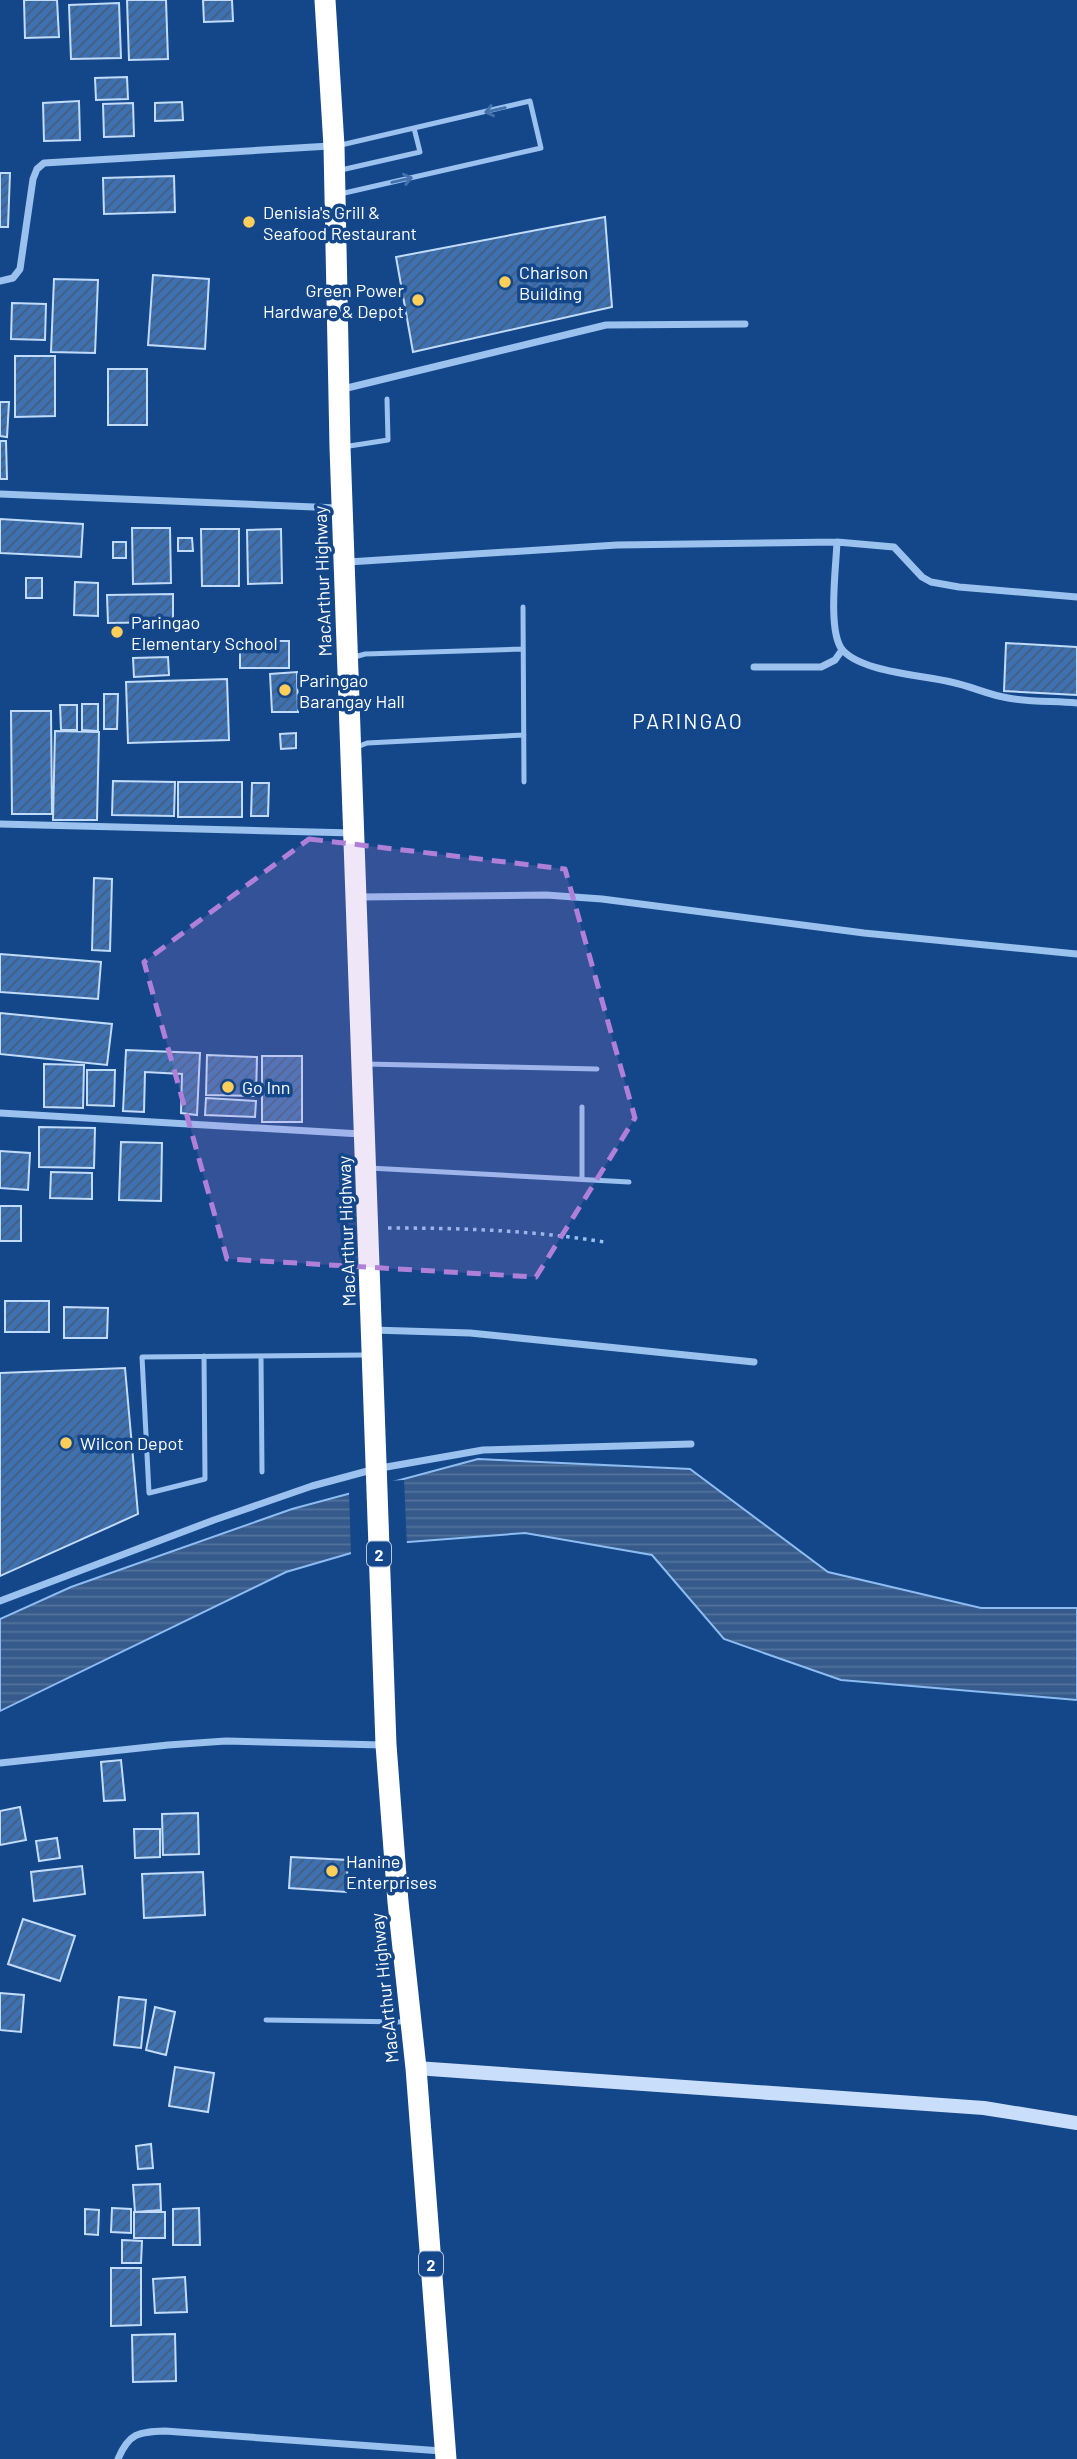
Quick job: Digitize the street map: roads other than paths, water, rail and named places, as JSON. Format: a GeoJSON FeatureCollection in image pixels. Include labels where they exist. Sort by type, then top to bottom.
{"type":"FeatureCollection","features":[{"type":"Feature","properties":{"kind":"highway","name":"MacArthur Highway"},"geometry":{"type":"LineString","coordinates":[[325,0],[335,171],[340,447],[386,1745],[398,1902],[416,2068],[446,2455]]}},
{"type":"Feature","properties":{"kind":"street"},"geometry":{"type":"LineString","coordinates":[[0,281],[13,278],[20,269],[33,179],[37,169],[44,163],[334,146]]}},
{"type":"Feature","properties":{"kind":"street"},"geometry":{"type":"LineString","coordinates":[[339,390],[606,325],[745,324]]}},
{"type":"Feature","properties":{"kind":"street"},"geometry":{"type":"LineString","coordinates":[[0,494],[342,508]]}},
{"type":"Feature","properties":{"kind":"street"},"geometry":{"type":"LineString","coordinates":[[345,562],[617,545],[837,542],[894,547],[922,577],[931,582],[959,587],[1077,597]]}},
{"type":"Feature","properties":{"kind":"street"},"geometry":{"type":"LineString","coordinates":[[837,542],[834,610],[838,642],[842,650],[854,660],[951,682],[1010,699],[1077,703]]}},
{"type":"Feature","properties":{"kind":"street"},"geometry":{"type":"LineString","coordinates":[[754,667],[821,667],[835,660],[842,650]]}},
{"type":"Feature","properties":{"kind":"street"},"geometry":{"type":"LineString","coordinates":[[0,824],[354,833]]}},
{"type":"Feature","properties":{"kind":"street"},"geometry":{"type":"LineString","coordinates":[[356,897],[546,895],[602,899],[864,933],[1077,954]]}},
{"type":"Feature","properties":{"kind":"street"},"geometry":{"type":"LineString","coordinates":[[0,1113],[365,1135]]}},
{"type":"Feature","properties":{"kind":"street"},"geometry":{"type":"LineString","coordinates":[[372,1330],[470,1333],[754,1362]]}},
{"type":"Feature","properties":{"kind":"street"},"geometry":{"type":"LineString","coordinates":[[0,1601],[275,1499],[483,1450],[691,1444]]}},
{"type":"Feature","properties":{"kind":"street"},"geometry":{"type":"LineString","coordinates":[[0,1763],[226,1741],[386,1745]]}},
{"type":"Feature","properties":{"kind":"street"},"geometry":{"type":"LineString","coordinates":[[416,2068],[958,2106],[1077,2123]]}},
{"type":"Feature","properties":{"kind":"street"},"geometry":{"type":"LineString","coordinates":[[118,2459],[124,2445],[135,2435],[165,2431],[446,2455]]}},
{"type":"Feature","properties":{"kind":"lane"},"geometry":{"type":"LineString","coordinates":[[334,146],[530,102],[541,149],[335,195]]}},
{"type":"Feature","properties":{"kind":"lane"},"geometry":{"type":"LineString","coordinates":[[335,171],[420,152],[414,128]]}},
{"type":"Feature","properties":{"kind":"lane"},"geometry":{"type":"LineString","coordinates":[[340,447],[388,440],[387,400]]}},
{"type":"Feature","properties":{"kind":"lane"},"geometry":{"type":"LineString","coordinates":[[523,607],[524,782]]}},
{"type":"Feature","properties":{"kind":"lane"},"geometry":{"type":"LineString","coordinates":[[348,660],[365,654],[522,649]]}},
{"type":"Feature","properties":{"kind":"lane"},"geometry":{"type":"LineString","coordinates":[[351,749],[368,743],[524,735]]}},
{"type":"Feature","properties":{"kind":"lane"},"geometry":{"type":"LineString","coordinates":[[362,1064],[597,1069]]}},
{"type":"Feature","properties":{"kind":"lane"},"geometry":{"type":"LineString","coordinates":[[582,1107],[582,1179]]}},
{"type":"Feature","properties":{"kind":"lane"},"geometry":{"type":"LineString","coordinates":[[366,1168],[629,1182]]}},
{"type":"Feature","properties":{"kind":"lane"},"geometry":{"type":"LineString","coordinates":[[204,1356],[205,1479],[149,1493],[142,1357],[204,1356],[373,1355]]}},
{"type":"Feature","properties":{"kind":"lane"},"geometry":{"type":"LineString","coordinates":[[261,1356],[262,1472]]}},
{"type":"Feature","properties":{"kind":"lane"},"geometry":{"type":"LineString","coordinates":[[266,2020],[411,2022]]}},
{"type":"Feature","properties":{"kind":"water"},"geometry":{"type":"Polygon","coordinates":[[[478,1459],[690,1469],[828,1572],[981,1608],[1077,1608],[1077,1700],[841,1680],[724,1639],[652,1555],[525,1533],[382,1544],[286,1572],[0,1711],[0,1619],[71,1587],[292,1509],[478,1459]]]}},
{"type":"Feature","properties":{"kind":"place","name":"Denisia's Grill & Seafood Restaurant"},"geometry":{"type":"Point","coordinates":[249,222]}},
{"type":"Feature","properties":{"kind":"place","name":"Charison Building"},"geometry":{"type":"Point","coordinates":[505,282]}},
{"type":"Feature","properties":{"kind":"place","name":"Green Power Hardware & Depot"},"geometry":{"type":"Point","coordinates":[418,300]}},
{"type":"Feature","properties":{"kind":"place","name":"Paringao Elementary School"},"geometry":{"type":"Point","coordinates":[117,632]}},
{"type":"Feature","properties":{"kind":"place","name":"Paringao Barangay Hall"},"geometry":{"type":"Point","coordinates":[285,690]}},
{"type":"Feature","properties":{"kind":"place","name":"Go Inn"},"geometry":{"type":"Point","coordinates":[228,1087]}},
{"type":"Feature","properties":{"kind":"place","name":"Wilcon Depot"},"geometry":{"type":"Point","coordinates":[66,1443]}},
{"type":"Feature","properties":{"kind":"place","name":"Hanine Enterprises"},"geometry":{"type":"Point","coordinates":[332,1871]}},
{"type":"Feature","properties":{"kind":"district","name":"PARINGAO"},"geometry":{"type":"Point","coordinates":[688,720]}}]}
